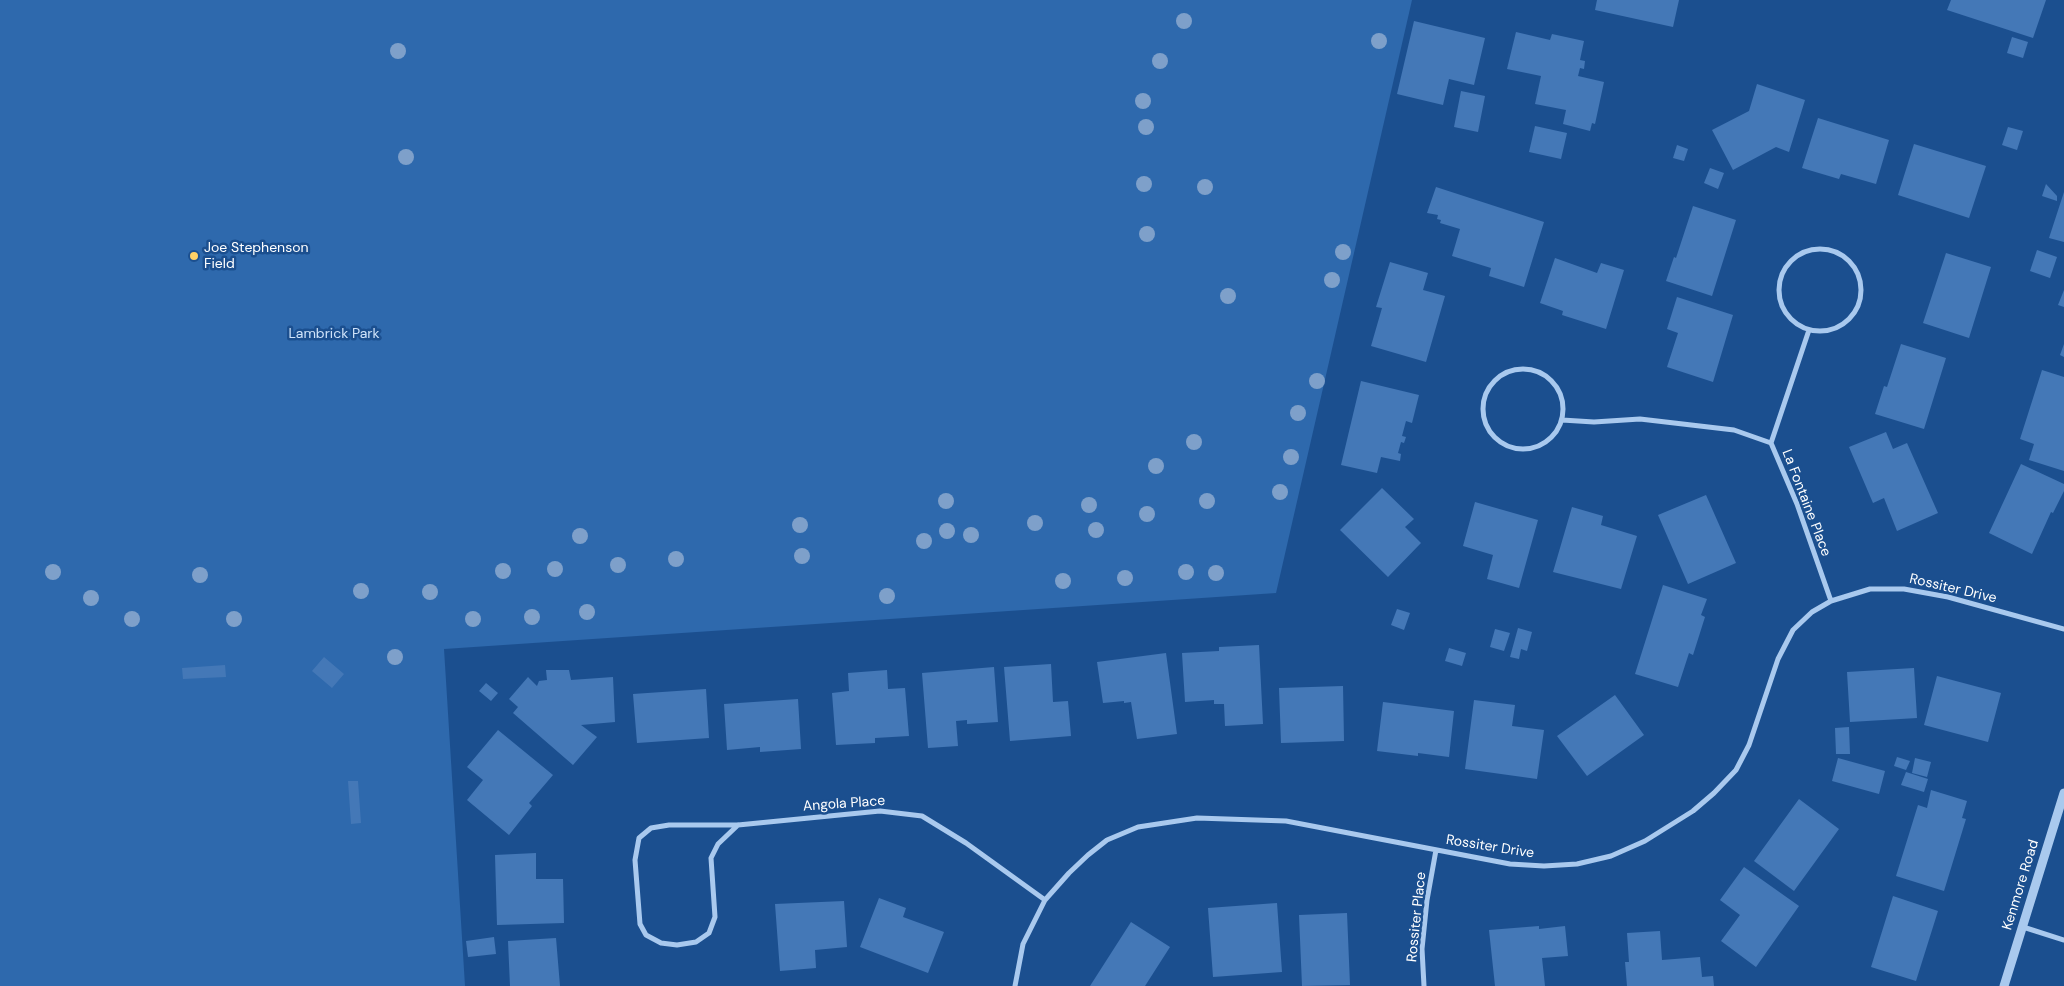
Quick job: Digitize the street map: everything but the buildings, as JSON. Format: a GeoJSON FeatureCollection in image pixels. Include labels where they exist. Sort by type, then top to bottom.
{"type":"FeatureCollection","features":[{"type":"Feature","properties":{"kind":"street"},"geometry":{"type":"LineString","coordinates":[[1820,249],[1834,251],[1845,257],[1854,268],[1860,281],[1861,295],[1857,308],[1849,320],[1837,328],[1823,332],[1809,330],[1788,316],[1782,304],[1779,291],[1781,278],[1787,267],[1802,254],[1820,249]]}},
{"type":"Feature","properties":{"kind":"street"},"geometry":{"type":"LineString","coordinates":[[1771,444],[1809,330]]}},
{"type":"Feature","properties":{"kind":"street"},"geometry":{"type":"LineString","coordinates":[[1530,369],[1542,373],[1554,382],[1560,393],[1563,407],[1562,420],[1556,432],[1536,448],[1510,447],[1498,441],[1484,420],[1485,394],[1493,382],[1510,371],[1530,369]]}},
{"type":"Feature","properties":{"kind":"street","name":"La Fontaine Place"},"geometry":{"type":"LineString","coordinates":[[1562,420],[1594,422],[1640,419],[1734,430],[1771,444],[1798,504],[1831,601]]}},
{"type":"Feature","properties":{"kind":"street","name":"Rossiter Drive"},"geometry":{"type":"LineString","coordinates":[[1015,986],[1023,944],[1045,900],[1069,873],[1108,840],[1138,827],[1197,818],[1286,821],[1510,864],[1544,866],[1577,864],[1611,856],[1645,842],[1693,812],[1736,770],[1749,745],[1778,659],[1793,630],[1812,612],[1831,601],[1870,589],[1904,589],[1948,597],[2064,629]]}},
{"type":"Feature","properties":{"kind":"street","name":"Kenmore Road"},"geometry":{"type":"LineString","coordinates":[[2004,986],[2064,793]]}},
{"type":"Feature","properties":{"kind":"street","name":"Angola Place"},"geometry":{"type":"LineString","coordinates":[[738,825],[718,844],[711,858],[715,917],[709,933],[696,942],[677,945],[661,943],[646,935],[640,924],[635,860],[639,838],[650,828],[669,825],[738,825],[880,811],[922,816],[966,843],[1045,900]]}},
{"type":"Feature","properties":{"kind":"street","name":"Rossiter Place"},"geometry":{"type":"LineString","coordinates":[[1424,986],[1422,949],[1427,900],[1436,850]]}},
{"type":"Feature","properties":{"kind":"street"},"geometry":{"type":"LineString","coordinates":[[2022,927],[2064,940]]}},
{"type":"Feature","properties":{"kind":"green space","name":"Lambrick Park"},"geometry":{"type":"Polygon","coordinates":[[[0,0],[1412,0],[1276,593],[444,649],[465,986],[0,986],[0,0]]]}},
{"type":"Feature","properties":{"kind":"place","name":"Joe Stephenson Field"},"geometry":{"type":"Point","coordinates":[194,256]}}]}
